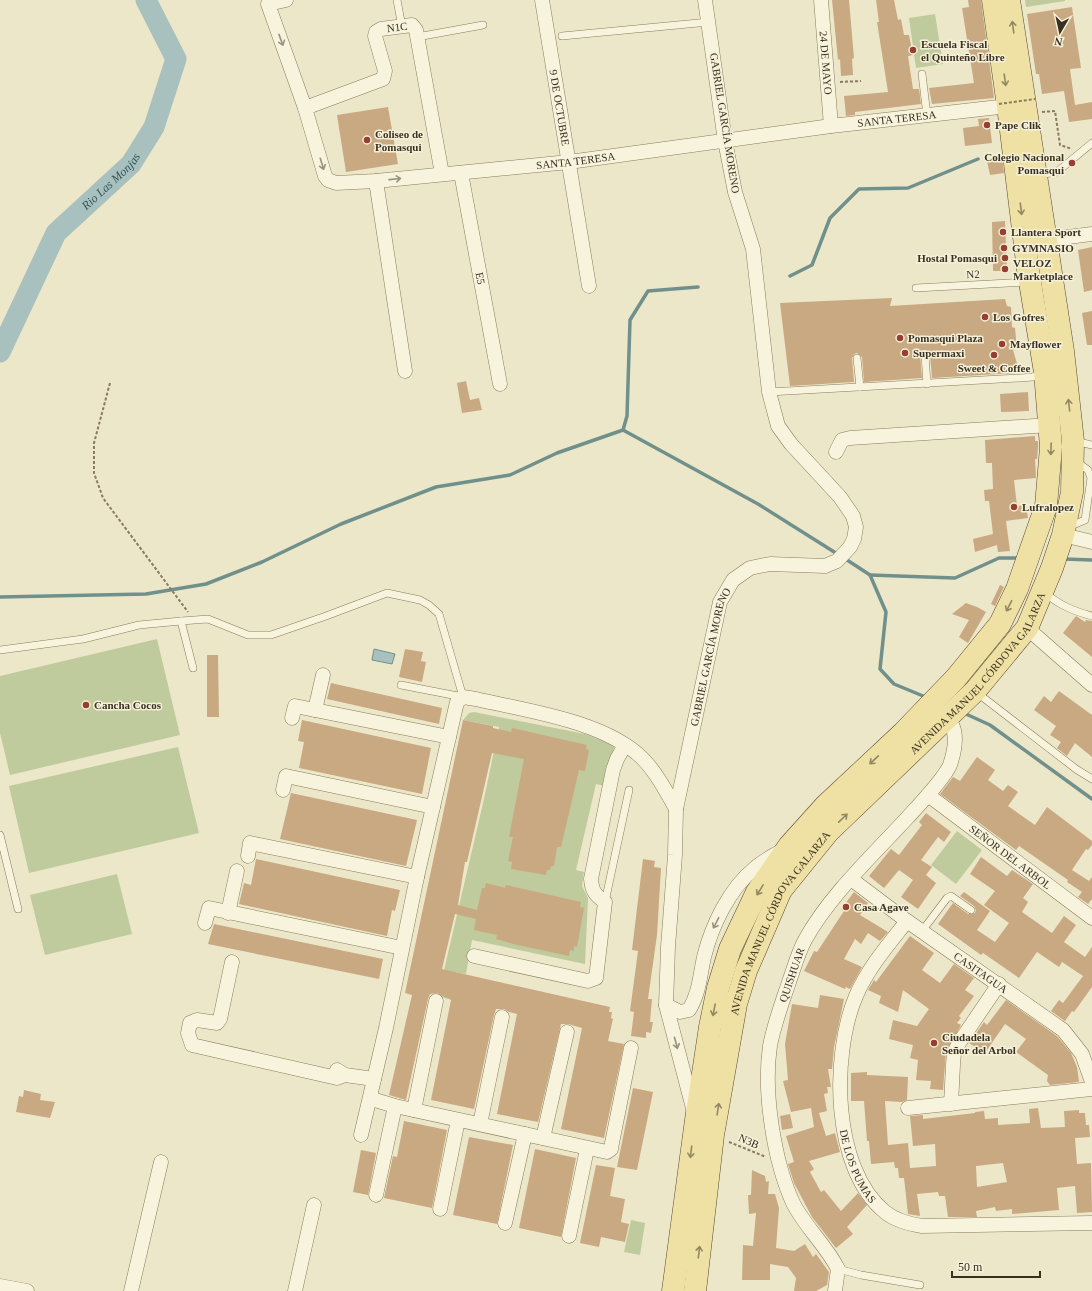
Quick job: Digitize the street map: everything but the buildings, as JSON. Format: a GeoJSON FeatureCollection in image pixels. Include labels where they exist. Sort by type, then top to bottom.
{"type":"FeatureCollection","features":[{"type":"Feature","properties":{"kind":"main road","name":"AVENIDA MANUEL CÓRDOVA GALARZA"},"geometry":{"type":"LineString","coordinates":[[938,712],[956,678],[1000,624],[1017,589],[1046,506],[1051,447],[1045,372],[1028,270],[1004,105],[993,0]]}},
{"type":"Feature","properties":{"kind":"main road","name":"AVENIDA MANUEL CÓRDOVA GALARZA"},"geometry":{"type":"LineString","coordinates":[[695,1291],[713,1135],[736,1004],[746,971],[781,890],[828,832],[909,740],[938,712],[975,691],[1027,628],[1043,591],[1063,532],[1072,492],[1079,448],[1045,240],[1009,0]]}},
{"type":"Feature","properties":{"kind":"main road","name":"AVENIDA MANUEL CÓRDOVA GALARZA"},"geometry":{"type":"LineString","coordinates":[[673,1291],[696,1120],[716,994],[730,949],[757,892],[789,846],[825,806],[909,740]]}},
{"type":"Feature","properties":{"kind":"street","name":"SANTA TERESA"},"geometry":{"type":"LineString","coordinates":[[286,0],[268,4],[305,108],[328,180],[336,183],[376,181],[569,162],[831,126],[1004,105]]}},
{"type":"Feature","properties":{"kind":"street","name":"9 DE OCTUBRE"},"geometry":{"type":"LineString","coordinates":[[542,0],[589,286]]}},
{"type":"Feature","properties":{"kind":"street","name":"GABRIEL GARCÍA MORENO"},"geometry":{"type":"LineString","coordinates":[[696,1120],[666,1005],[676,808],[720,602],[734,580],[750,568],[762,566],[826,566],[837,561],[846,552],[855,534],[855,521],[840,497],[782,433],[778,426],[769,392],[753,249],[735,192],[725,141],[705,0]]}},
{"type":"Feature","properties":{"kind":"street","name":"24 DE MAYO"},"geometry":{"type":"LineString","coordinates":[[821,0],[831,126]]}},
{"type":"Feature","properties":{"kind":"street","name":"N1C"},"geometry":{"type":"LineString","coordinates":[[305,108],[383,79],[385,71],[375,36],[376,32],[381,29],[412,25],[417,33]]}},
{"type":"Feature","properties":{"kind":"street"},"geometry":{"type":"LineString","coordinates":[[417,33],[442,174]]}},
{"type":"Feature","properties":{"kind":"street","name":"E5"},"geometry":{"type":"LineString","coordinates":[[461,173],[500,384]]}},
{"type":"Feature","properties":{"kind":"street"},"geometry":{"type":"LineString","coordinates":[[376,181],[405,371]]}},
{"type":"Feature","properties":{"kind":"street"},"geometry":{"type":"LineString","coordinates":[[1045,240],[1092,234]]}},
{"type":"Feature","properties":{"kind":"street"},"geometry":{"type":"LineString","coordinates":[[836,452],[842,440],[850,438],[1050,425]]}},
{"type":"Feature","properties":{"kind":"street"},"geometry":{"type":"LineString","coordinates":[[1063,532],[1092,542]]}},
{"type":"Feature","properties":{"kind":"street"},"geometry":{"type":"LineString","coordinates":[[1027,628],[1092,686]]}},
{"type":"Feature","properties":{"kind":"street"},"geometry":{"type":"LineString","coordinates":[[315,710],[323,675]]}},
{"type":"Feature","properties":{"kind":"street"},"geometry":{"type":"LineString","coordinates":[[361,1135],[371,1096],[417,878],[457,702],[463,697],[556,718],[608,734],[625,745],[651,768],[676,808]]}},
{"type":"Feature","properties":{"kind":"street"},"geometry":{"type":"LineString","coordinates":[[292,718],[295,706],[449,737]]}},
{"type":"Feature","properties":{"kind":"street","name":"QUISHUAR"},"geometry":{"type":"LineString","coordinates":[[838,1269],[794,1204],[779,1163],[773,1129],[768,1070],[770,1046],[778,1014],[804,941],[816,922],[851,879],[928,796],[950,766],[956,736],[954,727],[938,712]]}},
{"type":"Feature","properties":{"kind":"street"},"geometry":{"type":"LineString","coordinates":[[474,956],[588,981],[594,980],[598,976],[605,902],[596,896],[592,889],[591,879],[613,770],[616,759],[625,745]]}},
{"type":"Feature","properties":{"kind":"street"},"geometry":{"type":"LineString","coordinates":[[283,790],[286,776],[433,807]]}},
{"type":"Feature","properties":{"kind":"street","name":"SEÑOR DEL ARBOL"},"geometry":{"type":"LineString","coordinates":[[928,796],[1092,918]]}},
{"type":"Feature","properties":{"kind":"street"},"geometry":{"type":"LineString","coordinates":[[248,856],[250,843],[417,878]]}},
{"type":"Feature","properties":{"kind":"street"},"geometry":{"type":"LineString","coordinates":[[666,1005],[680,1012],[689,1010],[698,990],[710,936],[726,904],[740,884],[755,868],[789,846]]}},
{"type":"Feature","properties":{"kind":"street"},"geometry":{"type":"LineString","coordinates":[[228,913],[237,871]]}},
{"type":"Feature","properties":{"kind":"street","name":"CASITAGUA"},"geometry":{"type":"LineString","coordinates":[[851,879],[907,922],[999,984],[1063,1030],[1082,1054],[1092,1082]]}},
{"type":"Feature","properties":{"kind":"street"},"geometry":{"type":"LineString","coordinates":[[205,923],[209,908],[402,948]]}},
{"type":"Feature","properties":{"kind":"street","name":"DE LOS PUMAS"},"geometry":{"type":"LineString","coordinates":[[907,922],[872,966],[856,997],[847,1025],[841,1054],[839,1084],[841,1111],[846,1140],[856,1174],[872,1198],[886,1212],[904,1223],[922,1226],[1092,1223]]}},
{"type":"Feature","properties":{"kind":"street"},"geometry":{"type":"LineString","coordinates":[[232,962],[220,1019],[217,1023],[197,1020],[190,1023],[188,1033],[190,1042],[191,1040],[199,1040],[338,1070],[345,1074],[374,1079]]}},
{"type":"Feature","properties":{"kind":"street"},"geometry":{"type":"LineString","coordinates":[[951,1104],[954,1053],[959,1043],[999,984]]}},
{"type":"Feature","properties":{"kind":"street"},"geometry":{"type":"LineString","coordinates":[[414,1110],[436,1001]]}},
{"type":"Feature","properties":{"kind":"street"},"geometry":{"type":"LineString","coordinates":[[480,1124],[502,1017]]}},
{"type":"Feature","properties":{"kind":"street"},"geometry":{"type":"LineString","coordinates":[[543,1138],[567,1032]]}},
{"type":"Feature","properties":{"kind":"street"},"geometry":{"type":"LineString","coordinates":[[371,1096],[375,1100],[395,1106],[587,1149],[607,1152],[611,1149],[631,1048]]}},
{"type":"Feature","properties":{"kind":"street"},"geometry":{"type":"LineString","coordinates":[[908,1108],[1092,1089]]}},
{"type":"Feature","properties":{"kind":"street"},"geometry":{"type":"LineString","coordinates":[[376,1195],[395,1106]]}},
{"type":"Feature","properties":{"kind":"street"},"geometry":{"type":"LineString","coordinates":[[440,1209],[458,1120]]}},
{"type":"Feature","properties":{"kind":"street"},"geometry":{"type":"LineString","coordinates":[[505,1223],[525,1134]]}},
{"type":"Feature","properties":{"kind":"street"},"geometry":{"type":"LineString","coordinates":[[569,1236],[587,1149]]}},
{"type":"Feature","properties":{"kind":"street"},"geometry":{"type":"LineString","coordinates":[[131,1291],[161,1162]]}},
{"type":"Feature","properties":{"kind":"street"},"geometry":{"type":"LineString","coordinates":[[295,1291],[314,1205]]}},
{"type":"Feature","properties":{"kind":"street"},"geometry":{"type":"LineString","coordinates":[[835,1291],[838,1269]]}},
{"type":"Feature","properties":{"kind":"street"},"geometry":{"type":"LineString","coordinates":[[0,1286],[27,1291]]}},
{"type":"Feature","properties":{"kind":"lane"},"geometry":{"type":"LineString","coordinates":[[397,0],[402,27]]}},
{"type":"Feature","properties":{"kind":"lane"},"geometry":{"type":"LineString","coordinates":[[562,36],[709,22]]}},
{"type":"Feature","properties":{"kind":"lane"},"geometry":{"type":"LineString","coordinates":[[417,33],[483,25]]}},
{"type":"Feature","properties":{"kind":"lane"},"geometry":{"type":"LineString","coordinates":[[922,74],[927,115]]}},
{"type":"Feature","properties":{"kind":"lane"},"geometry":{"type":"LineString","coordinates":[[1035,175],[1057,172],[1092,143]]}},
{"type":"Feature","properties":{"kind":"lane","name":"N2"},"geometry":{"type":"LineString","coordinates":[[916,288],[1031,282]]}},
{"type":"Feature","properties":{"kind":"lane"},"geometry":{"type":"LineString","coordinates":[[925,355],[927,384]]}},
{"type":"Feature","properties":{"kind":"lane"},"geometry":{"type":"LineString","coordinates":[[857,358],[860,387]]}},
{"type":"Feature","properties":{"kind":"lane"},"geometry":{"type":"LineString","coordinates":[[769,392],[1020,378],[1033,377],[1045,372]]}},
{"type":"Feature","properties":{"kind":"lane"},"geometry":{"type":"LineString","coordinates":[[1043,591],[1058,604],[1077,612],[1092,616]]}},
{"type":"Feature","properties":{"kind":"lane"},"geometry":{"type":"LineString","coordinates":[[0,650],[83,639],[140,625],[193,619],[208,619],[248,635],[271,635],[319,619],[387,593],[420,600],[430,605],[439,614],[463,697],[401,685]]}},
{"type":"Feature","properties":{"kind":"lane"},"geometry":{"type":"LineString","coordinates":[[181,621],[193,668]]}},
{"type":"Feature","properties":{"kind":"lane"},"geometry":{"type":"LineString","coordinates":[[975,691],[1076,769],[1092,779]]}},
{"type":"Feature","properties":{"kind":"lane"},"geometry":{"type":"LineString","coordinates":[[605,902],[629,790]]}},
{"type":"Feature","properties":{"kind":"lane"},"geometry":{"type":"LineString","coordinates":[[0,836],[18,909]]}},
{"type":"Feature","properties":{"kind":"lane"},"geometry":{"type":"LineString","coordinates":[[922,931],[947,898],[951,896],[971,910]]}},
{"type":"Feature","properties":{"kind":"lane"},"geometry":{"type":"LineString","coordinates":[[838,1269],[861,1275],[920,1285]]}},
{"type":"Feature","properties":{"kind":"path"},"geometry":{"type":"LineString","coordinates":[[837,82],[861,81]]}},
{"type":"Feature","properties":{"kind":"path"},"geometry":{"type":"LineString","coordinates":[[1004,105],[1035,99]]}},
{"type":"Feature","properties":{"kind":"path"},"geometry":{"type":"LineString","coordinates":[[1039,112],[1055,111],[1060,145],[1082,152]]}},
{"type":"Feature","properties":{"kind":"path"},"geometry":{"type":"LineString","coordinates":[[110,383],[94,443],[94,473],[103,498],[193,619]]}},
{"type":"Feature","properties":{"kind":"path","name":"N3B"},"geometry":{"type":"LineString","coordinates":[[713,1135],[779,1163]]}},
{"type":"Feature","properties":{"kind":"green space"},"geometry":{"type":"Polygon","coordinates":[[[1025,0],[1065,0],[1065,1],[1026,7],[1025,0]]]}},
{"type":"Feature","properties":{"kind":"green space"},"geometry":{"type":"Polygon","coordinates":[[[935,14],[943,64],[916,68],[909,18],[935,14]]]}},
{"type":"Feature","properties":{"kind":"green space","name":"Cancha Cocos"},"geometry":{"type":"Polygon","coordinates":[[[157,639],[180,735],[10,775],[0,733],[0,676],[157,639]]]}},
{"type":"Feature","properties":{"kind":"green space"},"geometry":{"type":"Polygon","coordinates":[[[474,712],[585,734],[613,745],[614,748],[605,786],[596,784],[576,870],[584,872],[582,886],[588,898],[585,964],[472,940],[466,974],[454,972],[453,977],[451,976],[448,999],[438,996],[484,799],[499,727],[463,720],[469,713],[474,712]]]}},
{"type":"Feature","properties":{"kind":"green space"},"geometry":{"type":"Polygon","coordinates":[[[178,747],[199,833],[29,873],[9,786],[178,747]]]}},
{"type":"Feature","properties":{"kind":"green space"},"geometry":{"type":"Polygon","coordinates":[[[957,831],[982,850],[956,884],[931,865],[957,831]]]}},
{"type":"Feature","properties":{"kind":"green space"},"geometry":{"type":"Polygon","coordinates":[[[117,874],[132,934],[45,955],[30,895],[117,874]]]}},
{"type":"Feature","properties":{"kind":"green space"},"geometry":{"type":"Polygon","coordinates":[[[631,1220],[645,1223],[640,1255],[624,1252],[631,1220]]]}},
{"type":"Feature","properties":{"kind":"water"},"geometry":{"type":"Polygon","coordinates":[[[374,649],[395,654],[392,664],[372,660],[374,649]]]}},
{"type":"Feature","properties":{"kind":"waterway","name":"Rio Las Monjas"},"geometry":{"type":"LineString","coordinates":[[0,352],[56,233],[131,164],[154,127],[176,59],[146,0]]}},
{"type":"Feature","properties":{"kind":"waterway"},"geometry":{"type":"LineString","coordinates":[[790,276],[812,265],[830,218],[859,189],[908,188],[978,159]]}},
{"type":"Feature","properties":{"kind":"waterway"},"geometry":{"type":"LineString","coordinates":[[0,597],[146,594],[206,584],[262,562],[341,524],[436,487],[510,475],[557,453],[623,430],[627,416],[630,320],[648,291],[698,287]]}},
{"type":"Feature","properties":{"kind":"waterway"},"geometry":{"type":"LineString","coordinates":[[623,430],[758,504],[839,555]]}},
{"type":"Feature","properties":{"kind":"waterway"},"geometry":{"type":"LineString","coordinates":[[844,558],[870,575],[886,612],[880,669],[894,684],[928,698]]}},
{"type":"Feature","properties":{"kind":"waterway"},"geometry":{"type":"LineString","coordinates":[[870,575],[955,578],[999,558],[1021,558]]}},
{"type":"Feature","properties":{"kind":"waterway"},"geometry":{"type":"LineString","coordinates":[[1064,559],[1092,560]]}},
{"type":"Feature","properties":{"kind":"waterway"},"geometry":{"type":"LineString","coordinates":[[966,714],[990,725],[1092,799]]}},
{"type":"Feature","properties":{"kind":"place","name":"Escuela Fiscal el Quinteño Libre"},"geometry":{"type":"Point","coordinates":[913,50]}},
{"type":"Feature","properties":{"kind":"place","name":"Pape Clik"},"geometry":{"type":"Point","coordinates":[987,125]}},
{"type":"Feature","properties":{"kind":"place","name":"Coliseo de Pomasqui"},"geometry":{"type":"Point","coordinates":[367,140]}},
{"type":"Feature","properties":{"kind":"place","name":"Colegio Nacional Pomasqui"},"geometry":{"type":"Point","coordinates":[1072,163]}},
{"type":"Feature","properties":{"kind":"place","name":"Llantera Sport"},"geometry":{"type":"Point","coordinates":[1003,232]}},
{"type":"Feature","properties":{"kind":"place","name":"GYMNASIO"},"geometry":{"type":"Point","coordinates":[1004,248]}},
{"type":"Feature","properties":{"kind":"place","name":"Hostal Pomasqui"},"geometry":{"type":"Point","coordinates":[1005,258]}},
{"type":"Feature","properties":{"kind":"place","name":"VELOZ Marketplace"},"geometry":{"type":"Point","coordinates":[1005,269]}},
{"type":"Feature","properties":{"kind":"place","name":"Los Gofres"},"geometry":{"type":"Point","coordinates":[985,317]}},
{"type":"Feature","properties":{"kind":"place","name":"Pomasqui Plaza"},"geometry":{"type":"Point","coordinates":[900,338]}},
{"type":"Feature","properties":{"kind":"place","name":"Mayflower"},"geometry":{"type":"Point","coordinates":[1002,344]}},
{"type":"Feature","properties":{"kind":"place","name":"Supermaxi"},"geometry":{"type":"Point","coordinates":[905,353]}},
{"type":"Feature","properties":{"kind":"place","name":"Sweet & Coffee"},"geometry":{"type":"Point","coordinates":[994,355]}},
{"type":"Feature","properties":{"kind":"place","name":"Lufralopez"},"geometry":{"type":"Point","coordinates":[1014,507]}},
{"type":"Feature","properties":{"kind":"place","name":"Cancha Cocos"},"geometry":{"type":"Point","coordinates":[86,705]}},
{"type":"Feature","properties":{"kind":"place","name":"Casa Agave"},"geometry":{"type":"Point","coordinates":[846,907]}},
{"type":"Feature","properties":{"kind":"place","name":"Ciudadela Señor del Arbol"},"geometry":{"type":"Point","coordinates":[934,1043]}}]}
